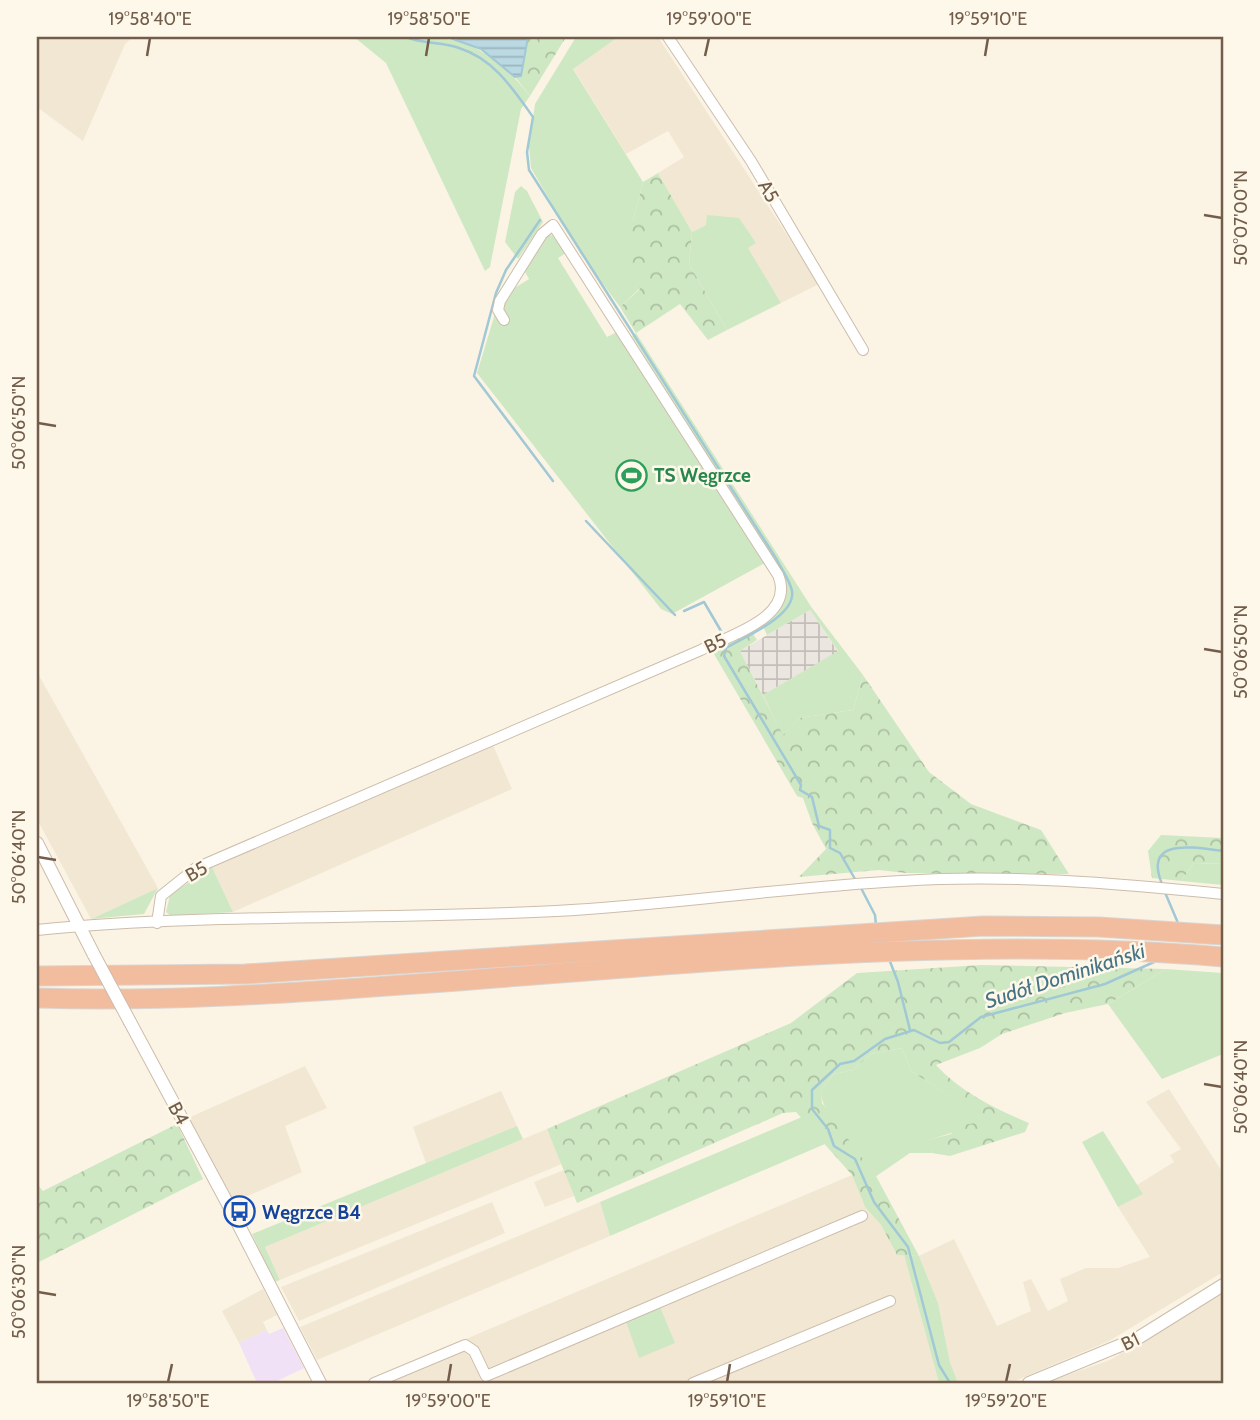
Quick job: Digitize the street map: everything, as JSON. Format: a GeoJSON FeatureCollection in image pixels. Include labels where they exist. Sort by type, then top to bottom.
{"type":"FeatureCollection","features":[{"type":"Feature","properties":{"kind":"highway"},"geometry":{"type":"LineString","coordinates":[[37,976],[258,973],[795,936],[983,926],[1099,927],[1223,935]]}},
{"type":"Feature","properties":{"kind":"highway"},"geometry":{"type":"LineString","coordinates":[[37,998],[257,995],[897,950],[1021,947],[1136,950],[1223,957]]}},
{"type":"Feature","properties":{"kind":"street","name":"A5"},"geometry":{"type":"LineString","coordinates":[[668,37],[751,161],[863,350]]}},
{"type":"Feature","properties":{"kind":"street","name":"B5"},"geometry":{"type":"LineString","coordinates":[[157,923],[161,896],[196,868],[701,650],[767,616],[778,604],[782,587],[773,567],[553,225],[542,234],[500,300],[498,310],[504,320]]}},
{"type":"Feature","properties":{"kind":"street","name":"B4"},"geometry":{"type":"LineString","coordinates":[[37,843],[320,1383]]}},
{"type":"Feature","properties":{"kind":"street"},"geometry":{"type":"LineString","coordinates":[[37,930],[157,923],[551,912],[864,883],[993,878],[1156,887],[1223,894]]}},
{"type":"Feature","properties":{"kind":"street"},"geometry":{"type":"LineString","coordinates":[[374,1383],[463,1345],[472,1348],[486,1376],[862,1216]]}},
{"type":"Feature","properties":{"kind":"street","name":"B1"},"geometry":{"type":"LineString","coordinates":[[1029,1383],[1139,1338],[1223,1285]]}},
{"type":"Feature","properties":{"kind":"street"},"geometry":{"type":"LineString","coordinates":[[693,1383],[890,1301]]}},
{"type":"Feature","properties":{"kind":"shaded area"},"geometry":{"type":"Polygon","coordinates":[[[37,37],[133,37],[125,44],[83,141],[37,107],[37,37]]]}},
{"type":"Feature","properties":{"kind":"shaded area"},"geometry":{"type":"Polygon","coordinates":[[[618,37],[658,37],[819,284],[781,303],[747,248],[756,243],[706,225],[692,232],[658,173],[684,157],[668,131],[626,154],[573,68],[618,37]]]}},
{"type":"Feature","properties":{"kind":"shaded area"},"geometry":{"type":"Polygon","coordinates":[[[810,610],[838,652],[763,695],[740,651],[810,610]]]}},
{"type":"Feature","properties":{"kind":"shaded area"},"geometry":{"type":"Polygon","coordinates":[[[37,672],[158,888],[91,919],[37,819],[37,672]]]}},
{"type":"Feature","properties":{"kind":"shaded area"},"geometry":{"type":"Polygon","coordinates":[[[493,745],[512,789],[233,912],[212,867],[493,745]]]}},
{"type":"Feature","properties":{"kind":"shaded area"},"geometry":{"type":"Polygon","coordinates":[[[305,1066],[327,1108],[285,1126],[302,1172],[232,1203],[188,1118],[305,1066]]]}},
{"type":"Feature","properties":{"kind":"shaded area"},"geometry":{"type":"Polygon","coordinates":[[[1169,1089],[1223,1173],[1223,1272],[1109,1341],[1015,1381],[958,1383],[950,1362],[938,1303],[919,1256],[954,1239],[997,1326],[1031,1311],[1023,1282],[1031,1279],[1048,1311],[1068,1301],[1060,1279],[1086,1268],[1118,1268],[1150,1257],[1118,1207],[1142,1194],[1137,1185],[1174,1162],[1170,1155],[1181,1149],[1146,1102],[1169,1089]]]}},
{"type":"Feature","properties":{"kind":"shaded area"},"geometry":{"type":"Polygon","coordinates":[[[501,1091],[517,1126],[426,1163],[413,1127],[501,1091]]]}},
{"type":"Feature","properties":{"kind":"shaded area"},"geometry":{"type":"Polygon","coordinates":[[[547,1129],[562,1164],[280,1280],[265,1247],[547,1129]]]}},
{"type":"Feature","properties":{"kind":"shaded area"},"geometry":{"type":"Polygon","coordinates":[[[564,1170],[574,1196],[545,1207],[534,1182],[564,1170]]]}},
{"type":"Feature","properties":{"kind":"shaded area"},"geometry":{"type":"Polygon","coordinates":[[[852,1175],[865,1207],[881,1225],[897,1255],[904,1255],[939,1383],[362,1383],[852,1175]]]}},
{"type":"Feature","properties":{"kind":"shaded area"},"geometry":{"type":"Polygon","coordinates":[[[492,1202],[505,1233],[299,1321],[281,1287],[492,1202]]]}},
{"type":"Feature","properties":{"kind":"shaded area"},"geometry":{"type":"Polygon","coordinates":[[[600,1202],[610,1236],[317,1360],[300,1327],[600,1202]]]}},
{"type":"Feature","properties":{"kind":"shaded area"},"geometry":{"type":"Polygon","coordinates":[[[263,1289],[277,1315],[263,1322],[267,1330],[239,1343],[222,1311],[263,1289]]]}},
{"type":"Feature","properties":{"kind":"shaded area"},"geometry":{"type":"Polygon","coordinates":[[[1223,1293],[1223,1379],[1213,1383],[1044,1383],[1110,1360],[1223,1293]]]}},
{"type":"Feature","properties":{"kind":"shaded area"},"geometry":{"type":"Polygon","coordinates":[[[283,1328],[304,1368],[273,1383],[257,1383],[239,1343],[267,1330],[269,1334],[283,1328]]]}},
{"type":"Feature","properties":{"kind":"green space"},"geometry":{"type":"Polygon","coordinates":[[[354,37],[431,37],[471,46],[510,73],[530,96],[521,109],[490,267],[485,271],[386,63],[354,37]]]}},
{"type":"Feature","properties":{"kind":"green space"},"geometry":{"type":"Polygon","coordinates":[[[528,37],[566,37],[530,96],[515,77],[521,76],[528,37]]]}},
{"type":"Feature","properties":{"kind":"green space"},"geometry":{"type":"Polygon","coordinates":[[[576,37],[618,37],[573,69],[643,182],[633,221],[640,288],[620,307],[581,254],[531,168],[529,146],[535,104],[576,37]]]}},
{"type":"Feature","properties":{"kind":"green space"},"geometry":{"type":"Polygon","coordinates":[[[658,173],[692,232],[689,264],[727,330],[708,340],[680,304],[636,333],[620,307],[640,289],[626,268],[633,221],[643,182],[658,173]]]}},
{"type":"Feature","properties":{"kind":"green space"},"geometry":{"type":"Polygon","coordinates":[[[521,186],[527,191],[543,222],[518,259],[505,242],[515,192],[521,186]]]}},
{"type":"Feature","properties":{"kind":"green space"},"geometry":{"type":"Polygon","coordinates":[[[707,215],[739,218],[756,243],[748,248],[781,303],[727,330],[689,264],[692,232],[706,225],[707,215]]]}},
{"type":"Feature","properties":{"kind":"green space","name":"TS Węgrzce"},"geometry":{"type":"Polygon","coordinates":[[[552,235],[566,253],[558,258],[607,337],[617,332],[765,563],[672,614],[661,609],[477,373],[494,317],[495,300],[529,279],[524,270],[544,237],[552,235]]]}},
{"type":"Feature","properties":{"kind":"green space"},"geometry":{"type":"Polygon","coordinates":[[[636,333],[812,608],[863,675],[853,710],[799,718],[783,736],[763,695],[838,651],[810,610],[767,635],[762,624],[777,612],[784,601],[785,587],[779,569],[632,336],[636,333]]]}},
{"type":"Feature","properties":{"kind":"green space"},"geometry":{"type":"Polygon","coordinates":[[[750,629],[757,640],[740,651],[783,735],[799,718],[853,710],[863,675],[929,772],[971,804],[1041,830],[1069,874],[906,873],[879,870],[799,877],[826,849],[803,798],[797,796],[711,649],[750,629]]]}},
{"type":"Feature","properties":{"kind":"green space"},"geometry":{"type":"Polygon","coordinates":[[[1161,835],[1223,838],[1223,864],[1194,863],[1181,881],[1152,878],[1148,851],[1161,835]]]}},
{"type":"Feature","properties":{"kind":"green space"},"geometry":{"type":"Polygon","coordinates":[[[1194,863],[1223,864],[1223,885],[1181,881],[1194,863]]]}},
{"type":"Feature","properties":{"kind":"green space"},"geometry":{"type":"Polygon","coordinates":[[[212,867],[233,912],[171,916],[166,912],[170,895],[212,867]]]}},
{"type":"Feature","properties":{"kind":"green space"},"geometry":{"type":"Polygon","coordinates":[[[158,888],[144,914],[91,919],[158,888]]]}},
{"type":"Feature","properties":{"kind":"green space"},"geometry":{"type":"Polygon","coordinates":[[[981,965],[1166,969],[1108,1004],[1065,1013],[1002,1034],[980,1048],[936,1065],[979,1099],[1029,1123],[1025,1132],[950,1156],[932,1153],[928,1140],[951,1134],[956,1126],[988,1121],[911,1071],[902,1048],[871,1054],[853,1070],[834,1074],[821,1089],[822,1103],[865,1162],[872,1178],[876,1176],[919,1256],[897,1255],[881,1225],[865,1207],[852,1175],[796,1112],[783,1113],[577,1203],[547,1129],[791,1023],[857,973],[981,965]]]}},
{"type":"Feature","properties":{"kind":"green space"},"geometry":{"type":"Polygon","coordinates":[[[1166,969],[1223,973],[1223,1054],[1162,1079],[1108,1004],[1166,969]]]}},
{"type":"Feature","properties":{"kind":"green space"},"geometry":{"type":"Polygon","coordinates":[[[902,1048],[911,1071],[989,1121],[929,1140],[932,1153],[910,1153],[872,1179],[833,1122],[822,1100],[821,1089],[834,1074],[853,1070],[871,1054],[902,1048]]]}},
{"type":"Feature","properties":{"kind":"green space"},"geometry":{"type":"Polygon","coordinates":[[[802,1117],[825,1144],[610,1236],[600,1202],[802,1117]]]}},
{"type":"Feature","properties":{"kind":"green space"},"geometry":{"type":"Polygon","coordinates":[[[177,1124],[203,1179],[37,1263],[37,1184],[43,1191],[177,1124]]]}},
{"type":"Feature","properties":{"kind":"green space"},"geometry":{"type":"Polygon","coordinates":[[[517,1126],[523,1139],[265,1247],[280,1280],[274,1282],[252,1234],[517,1126]]]}},
{"type":"Feature","properties":{"kind":"green space"},"geometry":{"type":"Polygon","coordinates":[[[1103,1131],[1143,1194],[1118,1207],[1082,1142],[1103,1131]]]}},
{"type":"Feature","properties":{"kind":"green space"},"geometry":{"type":"Polygon","coordinates":[[[904,1255],[919,1256],[938,1303],[950,1362],[958,1383],[939,1383],[904,1255]]]}},
{"type":"Feature","properties":{"kind":"green space"},"geometry":{"type":"Polygon","coordinates":[[[660,1307],[675,1343],[639,1358],[626,1322],[660,1307]]]}},
{"type":"Feature","properties":{"kind":"water"},"geometry":{"type":"Polygon","coordinates":[[[447,37],[528,37],[521,76],[515,77],[481,49],[447,37]]]}},
{"type":"Feature","properties":{"kind":"waterway"},"geometry":{"type":"LineString","coordinates":[[406,37],[453,46],[483,59],[502,76],[533,117],[527,152],[529,170],[790,583],[791,600],[786,609],[767,625],[726,648],[724,656],[801,785],[800,790],[812,797],[819,826],[830,830],[830,848],[840,853],[855,879]]}},
{"type":"Feature","properties":{"kind":"waterway"},"geometry":{"type":"LineString","coordinates":[[540,220],[506,270],[496,293],[474,376],[553,481]]}},
{"type":"Feature","properties":{"kind":"waterway"},"geometry":{"type":"LineString","coordinates":[[586,521],[675,615]]}},
{"type":"Feature","properties":{"kind":"waterway"},"geometry":{"type":"LineString","coordinates":[[684,611],[704,602],[721,631]]}},
{"type":"Feature","properties":{"kind":"waterway","name":"Sudół Dominikański"},"geometry":{"type":"LineString","coordinates":[[1162,884],[1158,869],[1159,858],[1166,852],[1187,847],[1223,851]]}},
{"type":"Feature","properties":{"kind":"waterway"},"geometry":{"type":"LineString","coordinates":[[861,888],[875,915],[876,925]]}},
{"type":"Feature","properties":{"kind":"waterway","name":"Sudół Dominikański"},"geometry":{"type":"LineString","coordinates":[[1164,890],[1178,923]]}},
{"type":"Feature","properties":{"kind":"waterway"},"geometry":{"type":"LineString","coordinates":[[889,959],[898,982],[910,1030]]}},
{"type":"Feature","properties":{"kind":"waterway","name":"Sudół Dominikański"},"geometry":{"type":"LineString","coordinates":[[950,1383],[939,1365],[908,1247],[874,1202],[855,1159],[834,1146],[828,1129],[812,1109],[812,1090],[840,1064],[854,1061],[885,1039],[914,1030],[940,1043],[949,1042],[981,1017],[1105,984],[1154,962]]}},
{"type":"Feature","properties":{"kind":"place","name":"TS Węgrzce"},"geometry":{"type":"Point","coordinates":[631,475]}},
{"type":"Feature","properties":{"kind":"place","name":"Węgrzce B4"},"geometry":{"type":"Point","coordinates":[239,1212]}}]}
